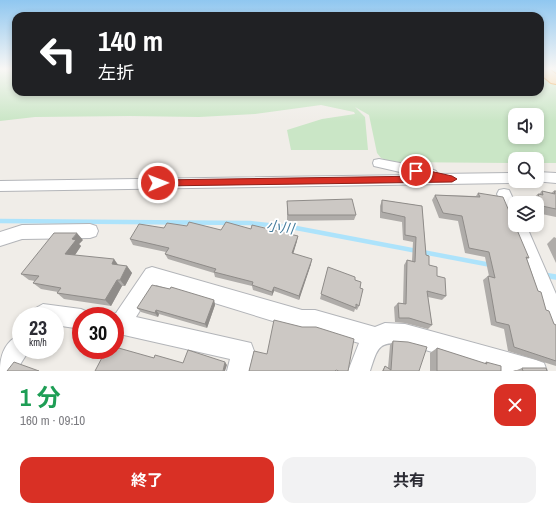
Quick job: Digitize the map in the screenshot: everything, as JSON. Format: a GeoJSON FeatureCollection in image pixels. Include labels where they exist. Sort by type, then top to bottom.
{"type":"FeatureCollection","features":[{"type":"Feature","properties":{"kind":"street"},"geometry":{"type":"LineString","coordinates":[[379,163],[452,179]]}},
{"type":"Feature","properties":{"kind":"street"},"geometry":{"type":"LineString","coordinates":[[544,177],[556,178]]}},
{"type":"Feature","properties":{"kind":"street"},"geometry":{"type":"LineString","coordinates":[[0,186],[508,178]]}},
{"type":"Feature","properties":{"kind":"street"},"geometry":{"type":"LineString","coordinates":[[504,194],[508,203]]}},
{"type":"Feature","properties":{"kind":"street"},"geometry":{"type":"LineString","coordinates":[[0,239],[22,232],[90,232]]}},
{"type":"Feature","properties":{"kind":"street"},"geometry":{"type":"LineString","coordinates":[[521,232],[537,268],[556,320]]}},
{"type":"Feature","properties":{"kind":"street"},"geometry":{"type":"LineString","coordinates":[[124,315],[152,275],[302,320],[315,320],[375,337]]}},
{"type":"Feature","properties":{"kind":"street"},"geometry":{"type":"LineString","coordinates":[[124,325],[243,351],[238,371]]}},
{"type":"Feature","properties":{"kind":"street"},"geometry":{"type":"LineString","coordinates":[[359,371],[366,350],[375,337],[385,332],[397,332],[536,371]]}},
{"type":"Feature","properties":{"kind":"street"},"geometry":{"type":"LineString","coordinates":[[3,371],[12,358]]}},
{"type":"Feature","properties":{"kind":"green space"},"geometry":{"type":"Polygon","coordinates":[[[0,86],[12,86],[12,96],[544,96],[544,86],[556,86],[556,163],[544,163],[544,152],[508,152],[508,163],[391,162],[381,158],[377,153],[369,115],[355,107],[365,117],[368,150],[291,150],[287,130],[322,119],[355,114],[354,112],[321,105],[255,114],[199,117],[35,117],[0,121],[0,86]]]}},
{"type":"Feature","properties":{"kind":"building"},"geometry":{"type":"Polygon","coordinates":[[[542,191],[555,194],[554,191],[556,191],[556,209],[544,206],[544,196],[539,196],[538,194],[543,195],[542,191]]]}},
{"type":"Feature","properties":{"kind":"building"},"geometry":{"type":"Polygon","coordinates":[[[478,193],[503,197],[508,209],[508,232],[518,232],[529,258],[526,257],[538,291],[541,292],[546,310],[549,311],[554,324],[556,325],[556,361],[514,347],[509,325],[496,322],[488,276],[495,278],[489,252],[469,248],[462,216],[443,213],[435,195],[480,197],[478,193]]]}},
{"type":"Feature","properties":{"kind":"building"},"geometry":{"type":"Polygon","coordinates":[[[352,199],[356,215],[288,215],[287,201],[352,199]]]}},
{"type":"Feature","properties":{"kind":"building"},"geometry":{"type":"Polygon","coordinates":[[[382,200],[422,206],[426,255],[429,256],[429,265],[437,267],[437,276],[445,278],[446,296],[427,291],[432,325],[409,318],[399,318],[398,303],[406,304],[407,260],[415,262],[416,237],[405,235],[405,217],[382,212],[382,200]]]}},
{"type":"Feature","properties":{"kind":"building"},"geometry":{"type":"Polygon","coordinates":[[[189,222],[221,230],[226,222],[251,229],[252,225],[298,236],[292,253],[312,259],[299,296],[274,287],[272,292],[252,285],[253,282],[214,272],[216,269],[165,254],[169,248],[130,239],[139,224],[164,228],[167,223],[187,226],[189,222]]]}},
{"type":"Feature","properties":{"kind":"building"},"geometry":{"type":"Polygon","coordinates":[[[54,233],[77,233],[72,239],[76,240],[65,254],[114,259],[112,264],[127,266],[120,280],[117,280],[105,300],[57,293],[61,288],[33,283],[39,276],[21,274],[54,233]]]}},
{"type":"Feature","properties":{"kind":"building"},"geometry":{"type":"Polygon","coordinates":[[[328,267],[355,277],[355,280],[361,282],[360,288],[363,289],[359,306],[356,304],[356,308],[321,294],[328,267]]]}},
{"type":"Feature","properties":{"kind":"building"},"geometry":{"type":"Polygon","coordinates":[[[152,285],[170,289],[171,287],[214,300],[205,324],[156,310],[155,313],[137,308],[152,285]]]}},
{"type":"Feature","properties":{"kind":"building"},"geometry":{"type":"Polygon","coordinates":[[[274,320],[302,327],[316,327],[354,339],[348,371],[249,371],[254,351],[267,354],[274,320]]]}},
{"type":"Feature","properties":{"kind":"building"},"geometry":{"type":"Polygon","coordinates":[[[393,341],[408,342],[427,347],[419,371],[383,371],[385,366],[391,370],[393,341]]]}},
{"type":"Feature","properties":{"kind":"building"},"geometry":{"type":"Polygon","coordinates":[[[437,348],[487,364],[486,362],[501,366],[501,371],[437,371],[437,348]]]}},
{"type":"Feature","properties":{"kind":"building"},"geometry":{"type":"Polygon","coordinates":[[[124,350],[154,358],[155,355],[183,363],[188,350],[225,362],[223,371],[95,371],[101,359],[124,359],[124,350]]]}},
{"type":"Feature","properties":{"kind":"building"},"geometry":{"type":"Polygon","coordinates":[[[14,362],[39,371],[7,371],[14,362]]]}},
{"type":"Feature","properties":{"kind":"building"},"geometry":{"type":"Polygon","coordinates":[[[522,368],[546,368],[547,371],[523,371],[522,368]]]}},
{"type":"Feature","properties":{"kind":"waterway","name":"小川"},"geometry":{"type":"LineString","coordinates":[[0,221],[250,223],[296,228],[491,265]]}},
{"type":"Feature","properties":{"kind":"waterway","name":"小川"},"geometry":{"type":"LineString","coordinates":[[543,275],[556,277]]}},
{"type":"Feature","properties":{"kind":"route"},"geometry":{"type":"LineString","coordinates":[[158,183],[452,179],[416,171]]}}]}
